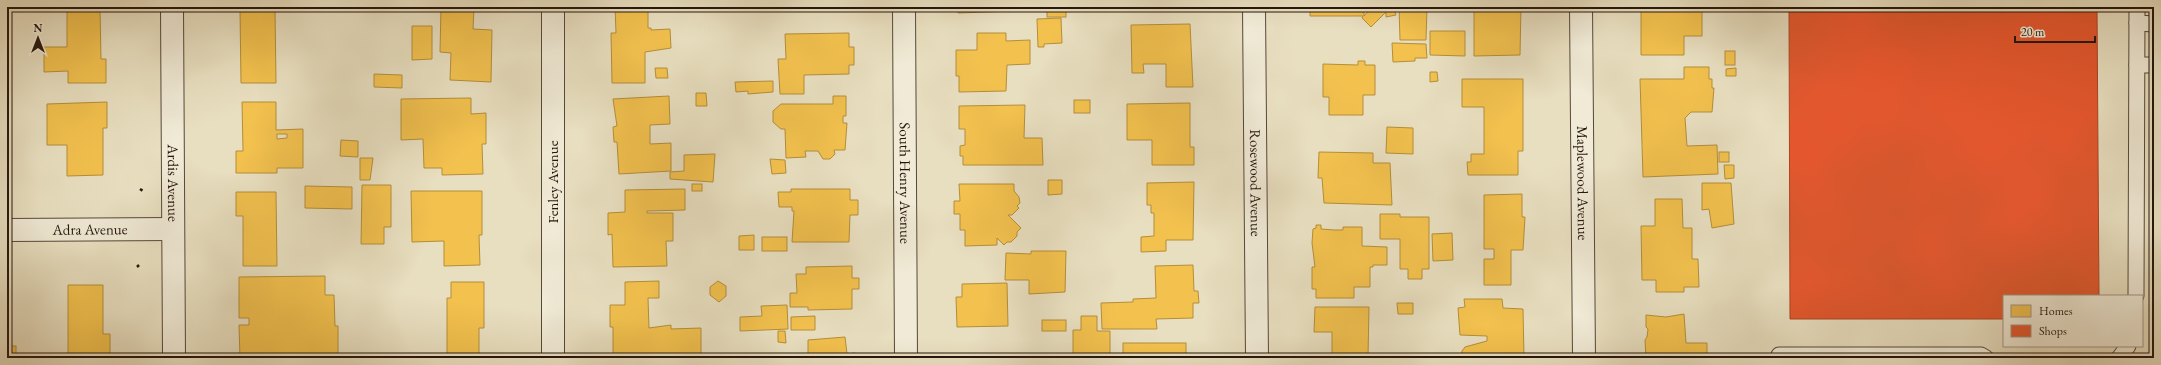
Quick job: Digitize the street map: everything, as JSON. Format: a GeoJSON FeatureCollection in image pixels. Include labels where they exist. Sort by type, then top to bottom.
{"type":"FeatureCollection","features":[{"type":"Feature","properties":{"kind":"street","name":"Ardis Avenue"},"geometry":{"type":"LineString","coordinates":[[172,7],[174,358]]}},
{"type":"Feature","properties":{"kind":"street","name":"Fenley Avenue"},"geometry":{"type":"LineString","coordinates":[[553,7],[553,358]]}},
{"type":"Feature","properties":{"kind":"street","name":"South Henry Avenue"},"geometry":{"type":"LineString","coordinates":[[904,7],[906,358]]}},
{"type":"Feature","properties":{"kind":"street","name":"Rosewood Avenue"},"geometry":{"type":"LineString","coordinates":[[1254,7],[1257,358]]}},
{"type":"Feature","properties":{"kind":"street","name":"Maplewood Avenue"},"geometry":{"type":"LineString","coordinates":[[1581,7],[1584,358]]}},
{"type":"Feature","properties":{"kind":"street","name":"Adra Avenue"},"geometry":{"type":"LineString","coordinates":[[7,230],[173,229]]}},
{"type":"Feature","properties":{"kind":"lane"},"geometry":{"type":"LineString","coordinates":[[2136,295],[2137,7]]}},
{"type":"Feature","properties":{"kind":"lane"},"geometry":{"type":"LineString","coordinates":[[2137,24],[2154,24]]}},
{"type":"Feature","properties":{"kind":"lane"},"geometry":{"type":"LineString","coordinates":[[2137,65],[2154,65]]}},
{"type":"Feature","properties":{"kind":"lane"},"geometry":{"type":"LineString","coordinates":[[2119,358],[2127,347]]}},
{"type":"Feature","properties":{"kind":"lane"},"geometry":{"type":"LineString","coordinates":[[1779,355],[1981,355],[1986,358]]}},
{"type":"Feature","properties":{"kind":"building: Homes"},"geometry":{"type":"Polygon","coordinates":[[[441,7],[474,7],[473,29],[492,30],[491,82],[450,80],[451,53],[440,52],[441,7]]]}},
{"type":"Feature","properties":{"kind":"building: Homes"},"geometry":{"type":"Polygon","coordinates":[[[615,7],[648,7],[648,28],[651,28],[651,30],[670,29],[671,48],[645,52],[645,83],[612,83],[611,33],[616,33],[615,7]]]}},
{"type":"Feature","properties":{"kind":"building: Homes"},"geometry":{"type":"Polygon","coordinates":[[[958,7],[1014,7],[1014,11],[958,13],[958,7]]]}},
{"type":"Feature","properties":{"kind":"building: Homes"},"geometry":{"type":"Polygon","coordinates":[[[1047,7],[1066,7],[1066,17],[1047,17],[1047,7]]]}},
{"type":"Feature","properties":{"kind":"building: Homes"},"geometry":{"type":"Polygon","coordinates":[[[1310,7],[1364,7],[1364,16],[1372,7],[1394,7],[1396,15],[1386,17],[1386,12],[1371,27],[1362,18],[1363,16],[1310,16],[1310,7]]]}},
{"type":"Feature","properties":{"kind":"building: Homes"},"geometry":{"type":"Polygon","coordinates":[[[1399,7],[1427,7],[1426,40],[1400,40],[1399,7]]]}},
{"type":"Feature","properties":{"kind":"building: Homes"},"geometry":{"type":"Polygon","coordinates":[[[1474,7],[1521,7],[1520,55],[1474,56],[1474,7]]]}},
{"type":"Feature","properties":{"kind":"building: Homes"},"geometry":{"type":"Polygon","coordinates":[[[1641,7],[1702,7],[1702,36],[1684,36],[1684,55],[1641,55],[1641,7]]]}},
{"type":"Feature","properties":{"kind":"building: Homes"},"geometry":{"type":"Polygon","coordinates":[[[240,10],[275,10],[276,83],[241,83],[240,10]]]}},
{"type":"Feature","properties":{"kind":"building: Homes"},"geometry":{"type":"Polygon","coordinates":[[[67,11],[100,11],[101,59],[106,59],[106,83],[68,83],[68,71],[44,72],[44,47],[67,47],[67,11]]]}},
{"type":"Feature","properties":{"kind":"building: Homes"},"geometry":{"type":"Polygon","coordinates":[[[1061,18],[1062,43],[1044,44],[1044,47],[1038,47],[1037,19],[1061,18]]]}},
{"type":"Feature","properties":{"kind":"building: Homes"},"geometry":{"type":"Polygon","coordinates":[[[1190,24],[1193,87],[1166,87],[1166,64],[1143,64],[1144,73],[1132,73],[1131,25],[1190,24]]]}},
{"type":"Feature","properties":{"kind":"building: Homes"},"geometry":{"type":"Polygon","coordinates":[[[412,26],[432,26],[432,59],[412,60],[412,26]]]}},
{"type":"Feature","properties":{"kind":"building: Homes"},"geometry":{"type":"Polygon","coordinates":[[[1430,31],[1465,31],[1465,56],[1430,55],[1430,31]]]}},
{"type":"Feature","properties":{"kind":"building: Homes"},"geometry":{"type":"Polygon","coordinates":[[[849,33],[849,47],[854,47],[854,65],[849,65],[849,74],[804,75],[804,94],[780,94],[778,59],[786,59],[785,34],[849,33]]]}},
{"type":"Feature","properties":{"kind":"building: Homes"},"geometry":{"type":"Polygon","coordinates":[[[977,33],[1006,33],[1006,41],[1030,40],[1030,64],[1007,65],[1006,91],[959,92],[959,76],[956,76],[956,50],[977,50],[977,33]]]}},
{"type":"Feature","properties":{"kind":"building: Homes"},"geometry":{"type":"Polygon","coordinates":[[[1392,43],[1426,44],[1427,58],[1415,58],[1415,61],[1393,62],[1392,43]]]}},
{"type":"Feature","properties":{"kind":"building: Homes"},"geometry":{"type":"Polygon","coordinates":[[[1725,51],[1735,51],[1735,65],[1725,65],[1725,51]]]}},
{"type":"Feature","properties":{"kind":"building: Homes"},"geometry":{"type":"Polygon","coordinates":[[[1358,61],[1365,61],[1365,65],[1375,65],[1375,95],[1363,95],[1363,115],[1329,115],[1329,97],[1323,97],[1323,64],[1358,65],[1358,61]]]}},
{"type":"Feature","properties":{"kind":"building: Homes"},"geometry":{"type":"Polygon","coordinates":[[[1684,67],[1709,67],[1709,79],[1712,79],[1712,88],[1714,88],[1712,112],[1691,112],[1685,118],[1687,146],[1717,145],[1718,174],[1643,177],[1640,79],[1684,79],[1684,67]]]}},
{"type":"Feature","properties":{"kind":"building: Homes"},"geometry":{"type":"Polygon","coordinates":[[[655,68],[667,68],[668,78],[656,78],[655,68]]]}},
{"type":"Feature","properties":{"kind":"building: Homes"},"geometry":{"type":"Polygon","coordinates":[[[1736,68],[1736,76],[1726,76],[1726,69],[1736,68]]]}},
{"type":"Feature","properties":{"kind":"building: Homes"},"geometry":{"type":"Polygon","coordinates":[[[1430,72],[1437,72],[1438,81],[1430,82],[1430,72]]]}},
{"type":"Feature","properties":{"kind":"building: Homes"},"geometry":{"type":"Polygon","coordinates":[[[374,74],[402,75],[402,88],[374,87],[374,74]]]}},
{"type":"Feature","properties":{"kind":"building: Homes"},"geometry":{"type":"Polygon","coordinates":[[[1462,79],[1523,79],[1523,151],[1518,151],[1518,175],[1468,175],[1467,162],[1471,162],[1471,154],[1484,154],[1484,107],[1462,107],[1462,79]]]}},
{"type":"Feature","properties":{"kind":"building: Homes"},"geometry":{"type":"Polygon","coordinates":[[[773,81],[773,92],[748,94],[748,91],[736,92],[735,82],[773,81]]]}},
{"type":"Feature","properties":{"kind":"building: Homes"},"geometry":{"type":"Polygon","coordinates":[[[696,93],[706,93],[707,106],[696,106],[696,93]]]}},
{"type":"Feature","properties":{"kind":"building: Homes"},"geometry":{"type":"Polygon","coordinates":[[[669,96],[670,124],[650,125],[650,144],[671,143],[671,171],[619,174],[617,142],[614,142],[613,127],[617,126],[613,99],[669,96]]]}},
{"type":"Feature","properties":{"kind":"building: Homes"},"geometry":{"type":"Polygon","coordinates":[[[833,96],[846,96],[846,116],[843,116],[843,123],[847,123],[845,150],[834,150],[835,154],[830,159],[823,159],[818,151],[805,151],[806,157],[786,158],[785,129],[781,129],[773,122],[773,111],[781,104],[833,104],[833,96]]]}},
{"type":"Feature","properties":{"kind":"building: Homes"},"geometry":{"type":"Polygon","coordinates":[[[471,98],[471,114],[486,113],[486,144],[482,144],[483,174],[442,175],[442,168],[424,168],[423,139],[401,140],[401,99],[471,98]]]}},
{"type":"Feature","properties":{"kind":"building: Homes"},"geometry":{"type":"Polygon","coordinates":[[[1074,100],[1090,100],[1090,113],[1074,113],[1074,100]]]}},
{"type":"Feature","properties":{"kind":"building: Homes"},"geometry":{"type":"Polygon","coordinates":[[[107,102],[107,128],[103,128],[103,175],[67,176],[67,145],[47,145],[47,104],[107,102]]]}},
{"type":"Feature","properties":{"kind":"building: Homes"},"geometry":{"type":"Polygon","coordinates":[[[242,102],[276,102],[276,130],[303,129],[303,168],[277,168],[277,173],[236,173],[236,151],[243,151],[242,102]],[[277,134],[277,139],[287,138],[287,134],[277,134]]]}},
{"type":"Feature","properties":{"kind":"building: Homes"},"geometry":{"type":"Polygon","coordinates":[[[1190,103],[1190,147],[1194,147],[1194,165],[1152,165],[1152,140],[1127,140],[1127,104],[1190,103]]]}},
{"type":"Feature","properties":{"kind":"building: Homes"},"geometry":{"type":"Polygon","coordinates":[[[1025,105],[1024,138],[1042,138],[1043,165],[963,165],[963,156],[960,156],[960,146],[965,145],[965,129],[959,129],[959,106],[1025,105]]]}},
{"type":"Feature","properties":{"kind":"building: Homes"},"geometry":{"type":"Polygon","coordinates":[[[1387,127],[1413,128],[1413,154],[1386,153],[1387,127]]]}},
{"type":"Feature","properties":{"kind":"building: Homes"},"geometry":{"type":"Polygon","coordinates":[[[341,140],[358,141],[358,157],[340,156],[341,140]]]}},
{"type":"Feature","properties":{"kind":"building: Homes"},"geometry":{"type":"Polygon","coordinates":[[[1319,152],[1373,153],[1373,163],[1390,163],[1392,205],[1324,203],[1322,178],[1318,178],[1319,152]]]}},
{"type":"Feature","properties":{"kind":"building: Homes"},"geometry":{"type":"Polygon","coordinates":[[[1719,152],[1729,152],[1729,162],[1719,162],[1719,152]]]}},
{"type":"Feature","properties":{"kind":"building: Homes"},"geometry":{"type":"Polygon","coordinates":[[[715,154],[713,182],[670,179],[670,172],[684,171],[684,155],[715,154]]]}},
{"type":"Feature","properties":{"kind":"building: Homes"},"geometry":{"type":"Polygon","coordinates":[[[360,158],[373,158],[370,180],[360,180],[360,158]]]}},
{"type":"Feature","properties":{"kind":"building: Homes"},"geometry":{"type":"Polygon","coordinates":[[[770,159],[785,160],[786,173],[772,174],[770,159]]]}},
{"type":"Feature","properties":{"kind":"building: Homes"},"geometry":{"type":"Polygon","coordinates":[[[1724,165],[1734,165],[1734,178],[1725,179],[1724,165]]]}},
{"type":"Feature","properties":{"kind":"building: Homes"},"geometry":{"type":"Polygon","coordinates":[[[1048,180],[1062,180],[1062,194],[1048,195],[1048,180]]]}},
{"type":"Feature","properties":{"kind":"building: Homes"},"geometry":{"type":"Polygon","coordinates":[[[1194,182],[1193,240],[1166,240],[1166,251],[1141,252],[1141,237],[1154,236],[1154,213],[1151,213],[1151,205],[1147,205],[1147,183],[1194,182]]]}},
{"type":"Feature","properties":{"kind":"building: Homes"},"geometry":{"type":"Polygon","coordinates":[[[1702,183],[1731,183],[1734,224],[1712,228],[1709,209],[1702,210],[1702,183]]]}},
{"type":"Feature","properties":{"kind":"building: Homes"},"geometry":{"type":"Polygon","coordinates":[[[692,184],[702,184],[702,191],[692,191],[692,184]]]}},
{"type":"Feature","properties":{"kind":"building: Homes"},"geometry":{"type":"Polygon","coordinates":[[[959,184],[1014,184],[1014,191],[1019,197],[1020,203],[1017,206],[1019,208],[1012,215],[1008,215],[1021,228],[1017,232],[1017,236],[1011,242],[1007,242],[1004,245],[997,238],[997,245],[965,246],[965,230],[960,230],[960,214],[954,214],[954,201],[960,201],[959,184]]]}},
{"type":"Feature","properties":{"kind":"building: Homes"},"geometry":{"type":"Polygon","coordinates":[[[362,185],[391,185],[391,227],[384,227],[384,244],[361,244],[362,185]]]}},
{"type":"Feature","properties":{"kind":"building: Homes"},"geometry":{"type":"Polygon","coordinates":[[[305,186],[352,187],[352,209],[305,208],[305,186]]]}},
{"type":"Feature","properties":{"kind":"building: Homes"},"geometry":{"type":"Polygon","coordinates":[[[685,189],[685,210],[647,211],[647,213],[673,213],[673,241],[666,241],[667,266],[613,267],[612,234],[608,235],[608,213],[625,212],[625,190],[685,189]]]}},
{"type":"Feature","properties":{"kind":"building: Homes"},"geometry":{"type":"Polygon","coordinates":[[[791,189],[850,189],[850,200],[858,200],[858,215],[850,215],[849,242],[792,242],[794,211],[792,211],[792,207],[779,207],[778,192],[791,192],[791,189]]]}},
{"type":"Feature","properties":{"kind":"building: Homes"},"geometry":{"type":"Polygon","coordinates":[[[411,191],[482,191],[482,235],[479,235],[480,265],[444,266],[444,241],[412,242],[411,191]]]}},
{"type":"Feature","properties":{"kind":"building: Homes"},"geometry":{"type":"Polygon","coordinates":[[[236,192],[276,192],[277,266],[243,266],[243,216],[236,216],[236,192]]]}},
{"type":"Feature","properties":{"kind":"building: Homes"},"geometry":{"type":"Polygon","coordinates":[[[1522,194],[1522,217],[1525,217],[1523,250],[1511,250],[1511,285],[1484,285],[1484,259],[1494,259],[1494,249],[1484,249],[1484,195],[1522,194]]]}},
{"type":"Feature","properties":{"kind":"building: Homes"},"geometry":{"type":"Polygon","coordinates":[[[1655,199],[1682,199],[1683,228],[1692,228],[1692,259],[1698,259],[1699,287],[1684,287],[1684,292],[1656,292],[1656,280],[1642,280],[1641,226],[1655,226],[1655,199]]]}},
{"type":"Feature","properties":{"kind":"building: Homes"},"geometry":{"type":"Polygon","coordinates":[[[1380,214],[1400,214],[1400,217],[1429,217],[1429,269],[1422,269],[1422,279],[1408,279],[1408,269],[1400,269],[1400,239],[1380,239],[1380,214]]]}},
{"type":"Feature","properties":{"kind":"building: Homes"},"geometry":{"type":"Polygon","coordinates":[[[1316,225],[1321,225],[1321,229],[1334,230],[1343,230],[1343,227],[1362,227],[1362,246],[1387,247],[1387,265],[1373,265],[1373,267],[1370,267],[1370,287],[1354,287],[1354,298],[1316,298],[1316,289],[1312,289],[1312,267],[1315,267],[1312,243],[1313,229],[1316,228],[1316,225]]]}},
{"type":"Feature","properties":{"kind":"building: Homes"},"geometry":{"type":"Polygon","coordinates":[[[1452,233],[1453,260],[1433,261],[1432,234],[1452,233]]]}},
{"type":"Feature","properties":{"kind":"building: Homes"},"geometry":{"type":"Polygon","coordinates":[[[754,235],[754,250],[739,250],[739,236],[754,235]]]}},
{"type":"Feature","properties":{"kind":"building: Homes"},"geometry":{"type":"Polygon","coordinates":[[[762,237],[787,237],[787,251],[762,251],[762,237]]]}},
{"type":"Feature","properties":{"kind":"building: Homes"},"geometry":{"type":"Polygon","coordinates":[[[1031,251],[1066,251],[1065,292],[1029,294],[1029,280],[1005,280],[1006,253],[1031,254],[1031,251]]]}},
{"type":"Feature","properties":{"kind":"building: Homes"},"geometry":{"type":"Polygon","coordinates":[[[1193,265],[1194,291],[1198,291],[1199,303],[1193,303],[1193,318],[1156,319],[1157,329],[1102,329],[1101,303],[1133,302],[1133,299],[1156,298],[1155,266],[1193,265]]]}},
{"type":"Feature","properties":{"kind":"building: Homes"},"geometry":{"type":"Polygon","coordinates":[[[852,266],[852,278],[859,278],[859,289],[852,289],[852,309],[808,310],[808,307],[790,307],[790,293],[797,293],[796,274],[806,274],[806,267],[852,266]]]}},
{"type":"Feature","properties":{"kind":"building: Homes"},"geometry":{"type":"Polygon","coordinates":[[[325,276],[325,295],[334,295],[335,326],[338,326],[338,358],[240,358],[239,325],[249,325],[249,318],[239,318],[239,277],[325,276]]]}},
{"type":"Feature","properties":{"kind":"building: Homes"},"geometry":{"type":"Polygon","coordinates":[[[659,281],[659,298],[648,298],[649,328],[671,325],[671,329],[701,328],[701,358],[613,357],[613,327],[610,327],[610,305],[625,305],[625,282],[659,281]]]}},
{"type":"Feature","properties":{"kind":"building: Homes"},"geometry":{"type":"Polygon","coordinates":[[[718,281],[726,286],[726,296],[719,302],[710,295],[710,287],[718,281]]]}},
{"type":"Feature","properties":{"kind":"building: Homes"},"geometry":{"type":"Polygon","coordinates":[[[451,282],[484,282],[484,328],[479,328],[479,358],[447,358],[447,298],[451,298],[451,282]]]}},
{"type":"Feature","properties":{"kind":"building: Homes"},"geometry":{"type":"Polygon","coordinates":[[[1007,283],[1008,326],[957,327],[956,297],[962,297],[962,284],[1007,283]]]}},
{"type":"Feature","properties":{"kind":"building: Homes"},"geometry":{"type":"Polygon","coordinates":[[[68,285],[103,285],[103,334],[110,334],[110,358],[68,358],[68,285]]]}},
{"type":"Feature","properties":{"kind":"building: Homes"},"geometry":{"type":"Polygon","coordinates":[[[1464,299],[1502,299],[1503,308],[1523,309],[1524,358],[1461,358],[1462,351],[1465,347],[1487,341],[1487,336],[1460,335],[1458,308],[1465,307],[1464,299]]]}},
{"type":"Feature","properties":{"kind":"building: Homes"},"geometry":{"type":"Polygon","coordinates":[[[1397,303],[1413,303],[1413,314],[1398,314],[1397,303]]]}},
{"type":"Feature","properties":{"kind":"building: Homes"},"geometry":{"type":"Polygon","coordinates":[[[787,305],[788,329],[740,331],[740,317],[762,316],[761,306],[787,305]]]}},
{"type":"Feature","properties":{"kind":"building: Homes"},"geometry":{"type":"Polygon","coordinates":[[[1315,307],[1369,307],[1368,356],[1398,358],[1321,358],[1332,357],[1332,332],[1314,332],[1315,307]]]}},
{"type":"Feature","properties":{"kind":"building: Homes"},"geometry":{"type":"Polygon","coordinates":[[[1684,314],[1686,343],[1707,343],[1707,358],[1646,358],[1645,340],[1648,329],[1646,327],[1646,315],[1666,317],[1684,314]]]}},
{"type":"Feature","properties":{"kind":"building: Homes"},"geometry":{"type":"Polygon","coordinates":[[[815,316],[815,330],[791,330],[791,317],[815,316]]]}},
{"type":"Feature","properties":{"kind":"building: Homes"},"geometry":{"type":"Polygon","coordinates":[[[1081,316],[1097,316],[1097,331],[1110,331],[1110,358],[1073,358],[1073,330],[1081,330],[1081,316]]]}},
{"type":"Feature","properties":{"kind":"building: Homes"},"geometry":{"type":"Polygon","coordinates":[[[1042,320],[1066,320],[1066,331],[1042,331],[1042,320]]]}},
{"type":"Feature","properties":{"kind":"building: Homes"},"geometry":{"type":"Polygon","coordinates":[[[778,331],[785,331],[786,343],[778,342],[778,331]]]}},
{"type":"Feature","properties":{"kind":"building: Homes"},"geometry":{"type":"Polygon","coordinates":[[[845,337],[847,354],[855,353],[855,358],[772,358],[772,356],[808,356],[808,340],[845,337]]]}},
{"type":"Feature","properties":{"kind":"building: Homes"},"geometry":{"type":"Polygon","coordinates":[[[1123,343],[1186,343],[1186,358],[1123,358],[1123,343]]]}},
{"type":"Feature","properties":{"kind":"building: Homes"},"geometry":{"type":"Polygon","coordinates":[[[7,346],[16,346],[16,358],[7,358],[7,346]]]}},
{"type":"Feature","properties":{"kind":"building: Shops"},"geometry":{"type":"Polygon","coordinates":[[[1789,7],[2097,7],[2099,295],[2003,295],[2003,319],[1790,319],[1789,7]]]}}]}
